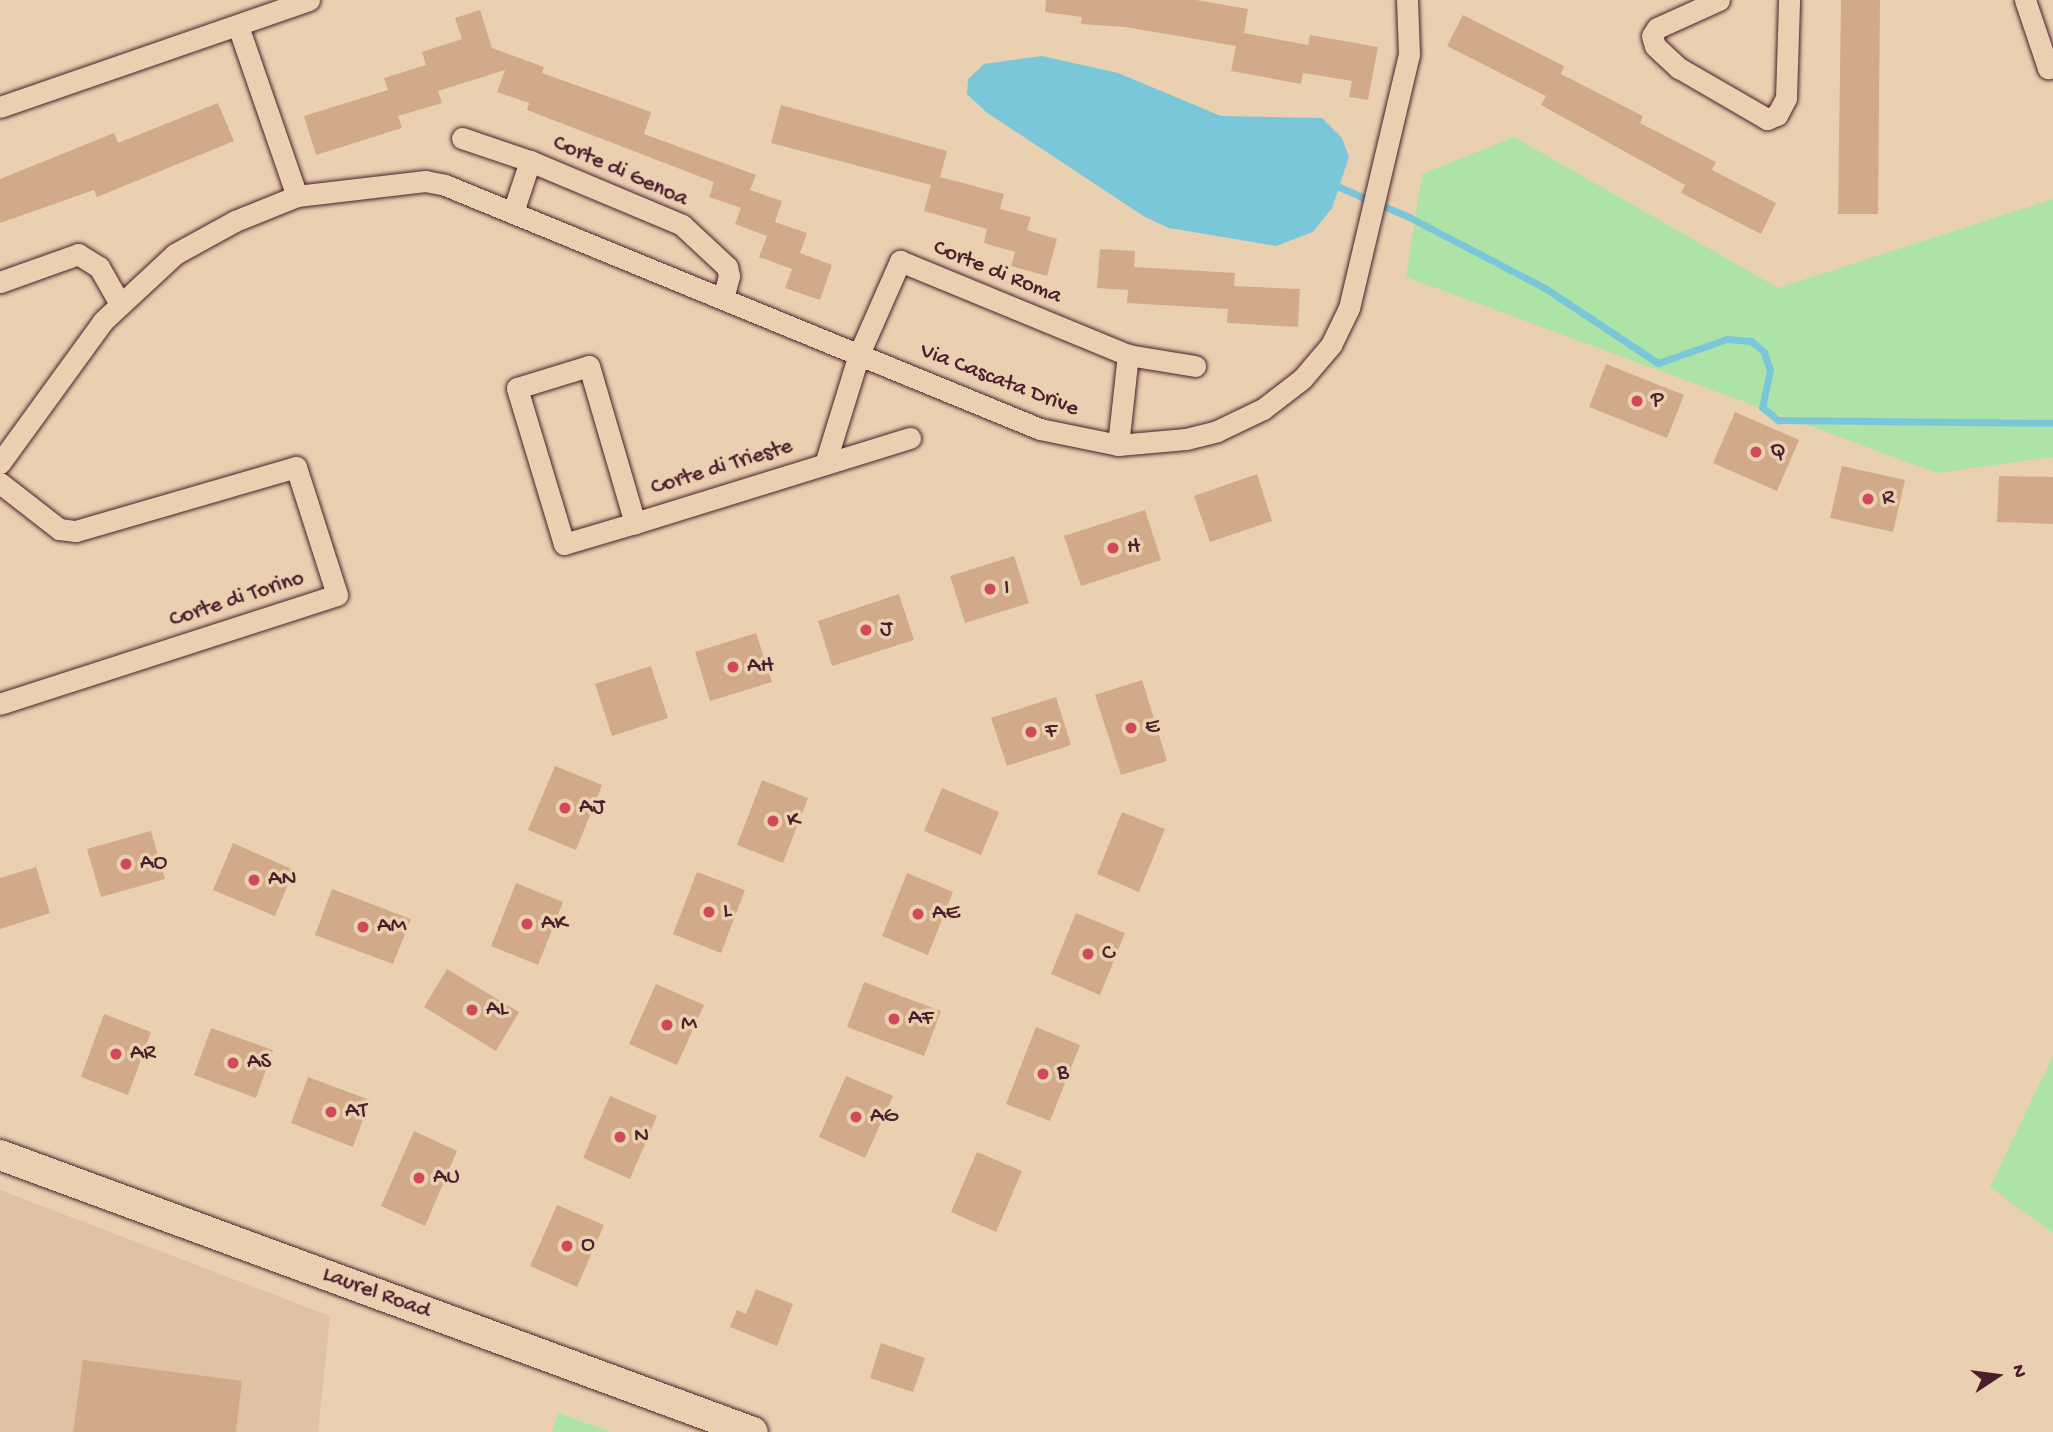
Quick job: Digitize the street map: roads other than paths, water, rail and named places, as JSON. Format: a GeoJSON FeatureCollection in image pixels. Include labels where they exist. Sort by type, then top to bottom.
{"type":"FeatureCollection","features":[{"type":"Feature","properties":{"kind":"main road","name":"Laurel Road"},"geometry":{"type":"LineString","coordinates":[[0,1155],[753,1432]]}},
{"type":"Feature","properties":{"kind":"street"},"geometry":{"type":"LineString","coordinates":[[0,107],[309,0]]}},
{"type":"Feature","properties":{"kind":"street","name":"Via Cascata Drive"},"geometry":{"type":"LineString","coordinates":[[0,463],[79,350],[119,302],[175,254],[236,221],[297,196],[425,181],[513,212],[1040,429],[1118,445],[1209,433],[1250,418],[1288,392],[1317,362],[1341,328],[1355,292],[1409,54],[1407,0]]}},
{"type":"Feature","properties":{"kind":"street"},"geometry":{"type":"LineString","coordinates":[[1718,0],[1657,28],[1652,36],[1655,46],[1679,68],[1768,119],[1777,115],[1786,98],[1789,0]]}},
{"type":"Feature","properties":{"kind":"street"},"geometry":{"type":"LineString","coordinates":[[2025,0],[2048,68],[2053,66]]}},
{"type":"Feature","properties":{"kind":"street"},"geometry":{"type":"LineString","coordinates":[[238,26],[297,196]]}},
{"type":"Feature","properties":{"kind":"street","name":"Corte di Genoa"},"geometry":{"type":"LineString","coordinates":[[462,138],[530,162],[682,225],[727,267],[729,284],[723,298]]}},
{"type":"Feature","properties":{"kind":"street","name":"Corte di Genoa"},"geometry":{"type":"LineString","coordinates":[[513,212],[530,162]]}},
{"type":"Feature","properties":{"kind":"street"},"geometry":{"type":"LineString","coordinates":[[0,282],[78,254],[99,267],[119,302]]}},
{"type":"Feature","properties":{"kind":"street","name":"Corte di Roma"},"geometry":{"type":"LineString","coordinates":[[859,354],[900,261],[1128,355],[1195,366]]}},
{"type":"Feature","properties":{"kind":"street","name":"Corte di Trieste"},"geometry":{"type":"LineString","coordinates":[[825,464],[859,354]]}},
{"type":"Feature","properties":{"kind":"street"},"geometry":{"type":"LineString","coordinates":[[1118,445],[1128,355]]}},
{"type":"Feature","properties":{"kind":"street","name":"Corte di Trieste"},"geometry":{"type":"LineString","coordinates":[[635,523],[589,366],[517,388],[564,544],[635,523],[910,438]]}},
{"type":"Feature","properties":{"kind":"street","name":"Corte di Torino"},"geometry":{"type":"LineString","coordinates":[[0,483],[60,529],[76,531],[296,467],[337,596],[0,704]]}},
{"type":"Feature","properties":{"kind":"water"},"geometry":{"type":"Polygon","coordinates":[[[1042,56],[1118,73],[1221,116],[1322,118],[1342,138],[1349,157],[1332,208],[1313,232],[1276,246],[1169,228],[1145,217],[986,112],[967,94],[968,79],[984,64],[1042,56]]]}},
{"type":"Feature","properties":{"kind":"waterway"},"geometry":{"type":"LineString","coordinates":[[1332,184],[1409,217],[1545,288],[1658,363],[1727,339],[1751,341],[1764,352],[1770,370],[1762,407],[1778,420],[2053,423]]}},
{"type":"Feature","properties":{"kind":"place","name":"P"},"geometry":{"type":"Point","coordinates":[1637,401]}},
{"type":"Feature","properties":{"kind":"place","name":"Q"},"geometry":{"type":"Point","coordinates":[1756,452]}},
{"type":"Feature","properties":{"kind":"place","name":"R"},"geometry":{"type":"Point","coordinates":[1868,499]}},
{"type":"Feature","properties":{"kind":"place","name":"H"},"geometry":{"type":"Point","coordinates":[1113,548]}},
{"type":"Feature","properties":{"kind":"place","name":"I"},"geometry":{"type":"Point","coordinates":[990,589]}},
{"type":"Feature","properties":{"kind":"place","name":"J"},"geometry":{"type":"Point","coordinates":[866,630]}},
{"type":"Feature","properties":{"kind":"place","name":"AH"},"geometry":{"type":"Point","coordinates":[733,667]}},
{"type":"Feature","properties":{"kind":"place","name":"E"},"geometry":{"type":"Point","coordinates":[1131,728]}},
{"type":"Feature","properties":{"kind":"place","name":"F"},"geometry":{"type":"Point","coordinates":[1031,732]}},
{"type":"Feature","properties":{"kind":"place","name":"AJ"},"geometry":{"type":"Point","coordinates":[565,808]}},
{"type":"Feature","properties":{"kind":"place","name":"K"},"geometry":{"type":"Point","coordinates":[773,821]}},
{"type":"Feature","properties":{"kind":"place","name":"AO"},"geometry":{"type":"Point","coordinates":[126,864]}},
{"type":"Feature","properties":{"kind":"place","name":"AN"},"geometry":{"type":"Point","coordinates":[254,880]}},
{"type":"Feature","properties":{"kind":"place","name":"L"},"geometry":{"type":"Point","coordinates":[709,912]}},
{"type":"Feature","properties":{"kind":"place","name":"AE"},"geometry":{"type":"Point","coordinates":[918,914]}},
{"type":"Feature","properties":{"kind":"place","name":"AK"},"geometry":{"type":"Point","coordinates":[527,924]}},
{"type":"Feature","properties":{"kind":"place","name":"AM"},"geometry":{"type":"Point","coordinates":[363,927]}},
{"type":"Feature","properties":{"kind":"place","name":"C"},"geometry":{"type":"Point","coordinates":[1088,954]}},
{"type":"Feature","properties":{"kind":"place","name":"AL"},"geometry":{"type":"Point","coordinates":[472,1010]}},
{"type":"Feature","properties":{"kind":"place","name":"AF"},"geometry":{"type":"Point","coordinates":[894,1019]}},
{"type":"Feature","properties":{"kind":"place","name":"M"},"geometry":{"type":"Point","coordinates":[667,1025]}},
{"type":"Feature","properties":{"kind":"place","name":"AR"},"geometry":{"type":"Point","coordinates":[116,1054]}},
{"type":"Feature","properties":{"kind":"place","name":"AS"},"geometry":{"type":"Point","coordinates":[233,1063]}},
{"type":"Feature","properties":{"kind":"place","name":"B"},"geometry":{"type":"Point","coordinates":[1043,1074]}},
{"type":"Feature","properties":{"kind":"place","name":"AT"},"geometry":{"type":"Point","coordinates":[331,1112]}},
{"type":"Feature","properties":{"kind":"place","name":"AG"},"geometry":{"type":"Point","coordinates":[856,1117]}},
{"type":"Feature","properties":{"kind":"place","name":"N"},"geometry":{"type":"Point","coordinates":[620,1137]}},
{"type":"Feature","properties":{"kind":"place","name":"AU"},"geometry":{"type":"Point","coordinates":[419,1178]}},
{"type":"Feature","properties":{"kind":"place","name":"O"},"geometry":{"type":"Point","coordinates":[567,1246]}}]}
